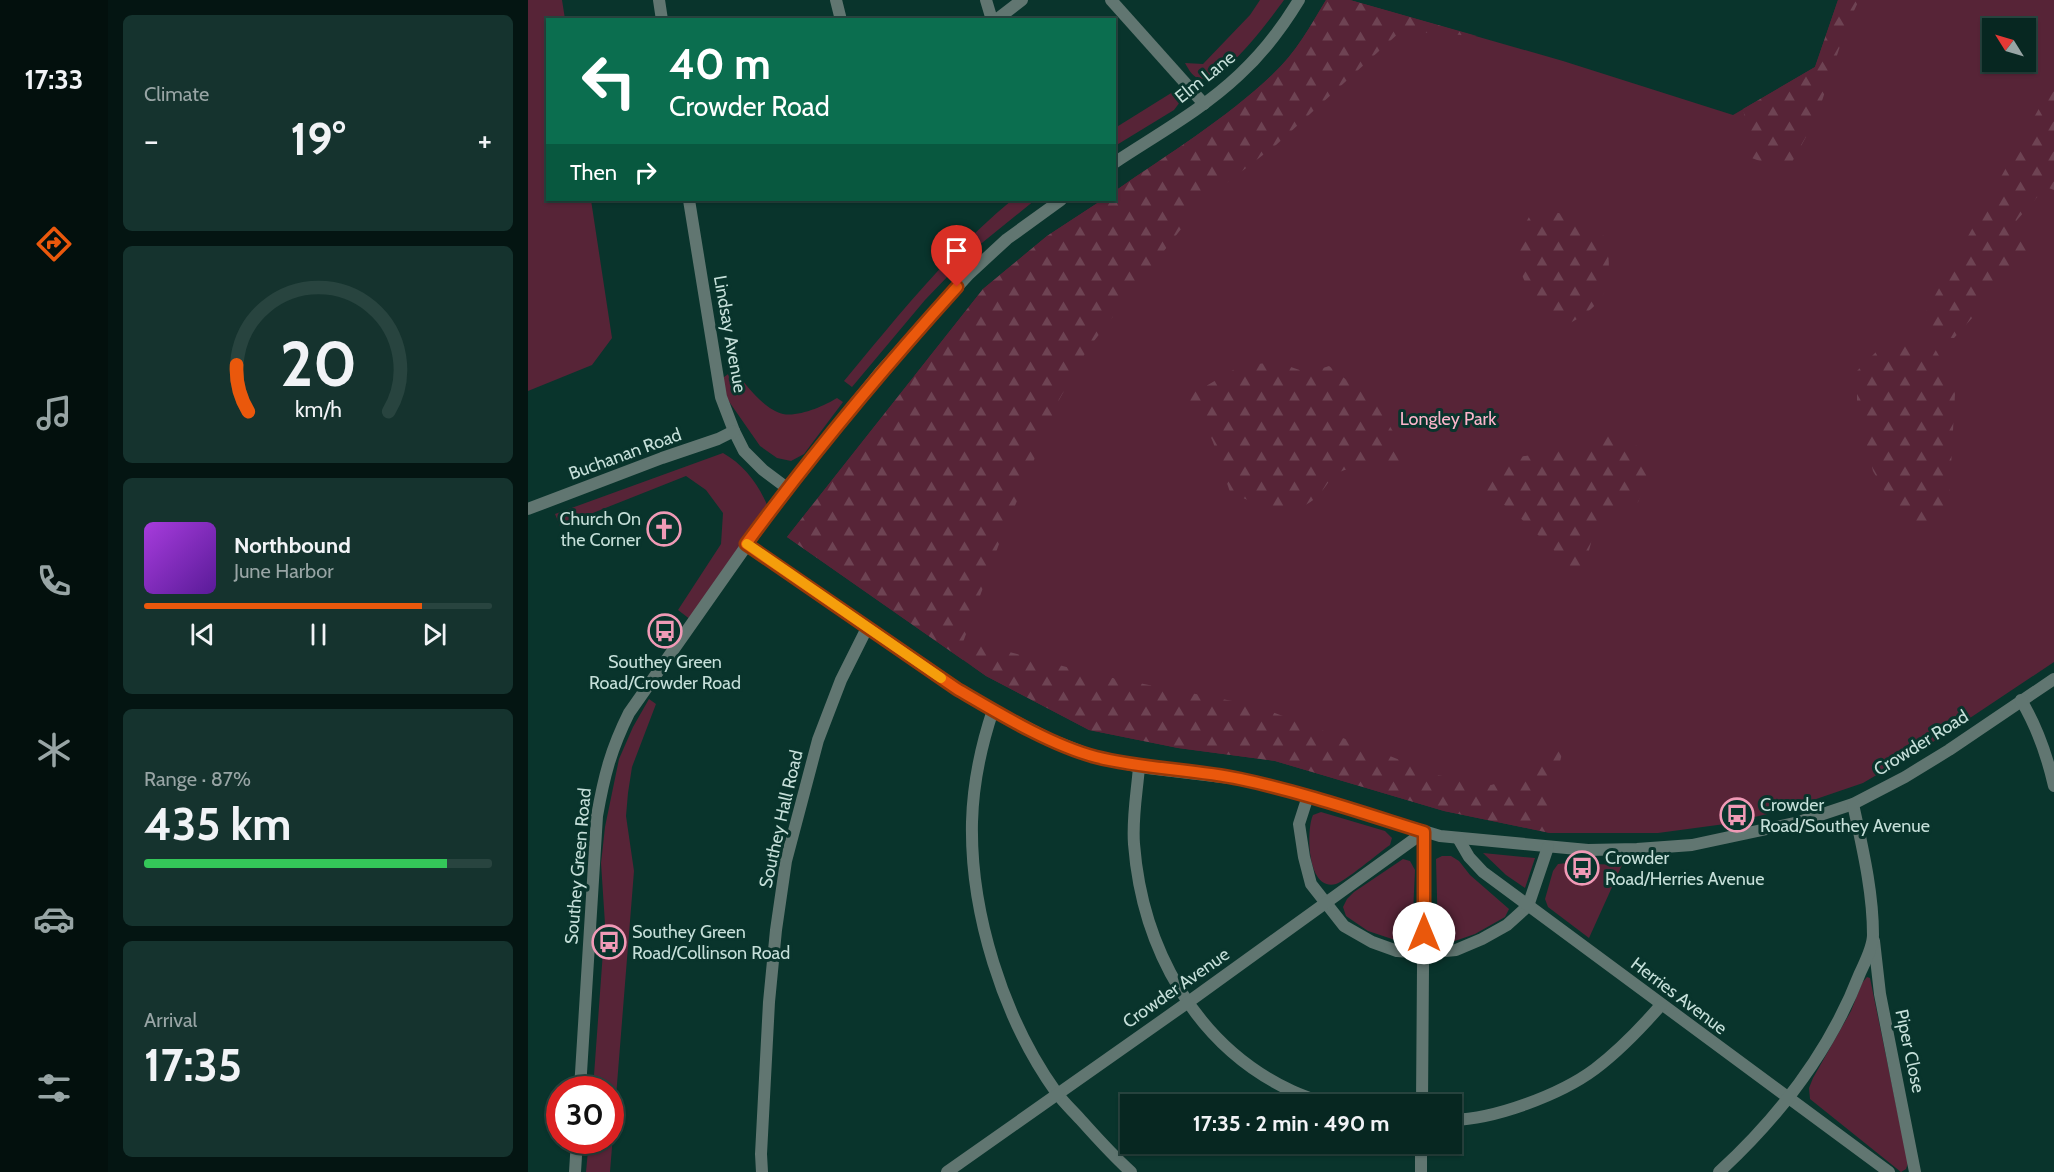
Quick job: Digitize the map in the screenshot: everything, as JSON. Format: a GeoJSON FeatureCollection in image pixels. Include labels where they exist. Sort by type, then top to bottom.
{"type":"FeatureCollection","features":[{"type":"Feature","properties":{"kind":"street"},"geometry":{"type":"LineString","coordinates":[[659,0],[662,18]]}},
{"type":"Feature","properties":{"kind":"street"},"geometry":{"type":"LineString","coordinates":[[836,0],[840,18]]}},
{"type":"Feature","properties":{"kind":"street"},"geometry":{"type":"LineString","coordinates":[[986,0],[993,18]]}},
{"type":"Feature","properties":{"kind":"street"},"geometry":{"type":"LineString","coordinates":[[997,18],[1022,0]]}},
{"type":"Feature","properties":{"kind":"street"},"geometry":{"type":"LineString","coordinates":[[1111,0],[1204,104]]}},
{"type":"Feature","properties":{"kind":"street","name":"Elm Lane"},"geometry":{"type":"LineString","coordinates":[[1116,162],[1204,104],[1239,76],[1264,50],[1299,0]]}},
{"type":"Feature","properties":{"kind":"street","name":"Lindsay Avenue"},"geometry":{"type":"LineString","coordinates":[[689,201],[721,397],[744,451],[763,470],[787,488]]}},
{"type":"Feature","properties":{"kind":"street"},"geometry":{"type":"LineString","coordinates":[[746,544],[787,488],[881,371],[969,274],[1007,239],[1060,201]]}},
{"type":"Feature","properties":{"kind":"street","name":"Buchanan Road"},"geometry":{"type":"LineString","coordinates":[[528,509],[662,458],[718,440],[734,431]]}},
{"type":"Feature","properties":{"kind":"street","name":"Crowder Road"},"geometry":{"type":"LineString","coordinates":[[746,544],[957,689],[1052,740],[1083,752],[1139,766],[1239,779],[1308,796],[1424,832],[1458,838],[1548,847],[1617,849],[1692,845],[1800,822],[1853,804],[1905,777],[2054,679]]}},
{"type":"Feature","properties":{"kind":"street","name":"Southey Green Road"},"geometry":{"type":"LineString","coordinates":[[581,1076],[595,837],[603,777],[629,713],[644,688],[746,544]]}},
{"type":"Feature","properties":{"kind":"street","name":"Southey Hall Road"},"geometry":{"type":"LineString","coordinates":[[762,1172],[769,1002],[786,861],[818,740],[841,680],[867,628]]}},
{"type":"Feature","properties":{"kind":"street"},"geometry":{"type":"LineString","coordinates":[[2021,700],[2035,724],[2054,786]]}},
{"type":"Feature","properties":{"kind":"street"},"geometry":{"type":"LineString","coordinates":[[993,710],[983,740],[975,783],[972,822],[977,897],[989,944],[1015,1018],[1057,1093],[1106,1149],[1131,1172]]}},
{"type":"Feature","properties":{"kind":"street"},"geometry":{"type":"LineString","coordinates":[[1139,766],[1134,814],[1134,843],[1140,888],[1145,911],[1168,970],[1187,1003],[1205,1027],[1226,1047],[1257,1071],[1299,1094]]}},
{"type":"Feature","properties":{"kind":"street"},"geometry":{"type":"LineString","coordinates":[[1308,796],[1299,824],[1311,884],[1344,926],[1372,942],[1397,951],[1424,953],[1456,950],[1507,925],[1528,906],[1548,847]]}},
{"type":"Feature","properties":{"kind":"street","name":"Piper Close"},"geometry":{"type":"LineString","coordinates":[[1853,804],[1867,871],[1880,994],[1915,1172]]}},
{"type":"Feature","properties":{"kind":"street"},"geometry":{"type":"LineString","coordinates":[[1422,1094],[1424,832]]}},
{"type":"Feature","properties":{"kind":"street","name":"Crowder Avenue"},"geometry":{"type":"LineString","coordinates":[[947,1172],[1424,832]]}},
{"type":"Feature","properties":{"kind":"street","name":"Herries Avenue"},"geometry":{"type":"LineString","coordinates":[[1458,838],[1469,857],[1483,872],[1889,1172]]}},
{"type":"Feature","properties":{"kind":"street"},"geometry":{"type":"LineString","coordinates":[[1719,1172],[1789,1099],[1823,1049],[1849,1002],[1874,937]]}},
{"type":"Feature","properties":{"kind":"street"},"geometry":{"type":"LineString","coordinates":[[1462,1118],[1505,1111],[1551,1093],[1593,1070],[1633,1036],[1661,1005]]}},
{"type":"Feature","properties":{"kind":"street"},"geometry":{"type":"LineString","coordinates":[[575,1172],[576,1154]]}},
{"type":"Feature","properties":{"kind":"street"},"geometry":{"type":"LineString","coordinates":[[1421,1172],[1422,1154]]}},
{"type":"Feature","properties":{"kind":"green space"},"geometry":{"type":"Polygon","coordinates":[[[528,0],[562,0],[565,18],[546,18],[546,201],[591,201],[612,338],[592,365],[528,391],[528,0]]]}},
{"type":"Feature","properties":{"kind":"green space"},"geometry":{"type":"Polygon","coordinates":[[[1260,0],[1284,0],[1247,47],[1222,70],[1211,77],[1201,79],[1193,75],[1185,63],[1203,64],[1250,15],[1260,0]]]}},
{"type":"Feature","properties":{"kind":"green space","name":"Longley Park"},"geometry":{"type":"Polygon","coordinates":[[[1326,0],[1350,0],[1563,61],[1733,115],[1815,67],[1838,0],[2054,0],[2054,662],[1943,736],[1863,783],[1784,810],[1725,824],[1658,833],[1550,833],[1444,811],[1275,761],[1178,748],[1089,730],[986,676],[787,537],[983,289],[1047,236],[1100,201],[1116,201],[1116,190],[1236,106],[1288,58],[1326,0]]]}},
{"type":"Feature","properties":{"kind":"green space"},"geometry":{"type":"Polygon","coordinates":[[[1326,0],[1350,0],[1477,36],[1401,31],[1276,145],[1202,202],[1087,350],[1059,400],[999,544],[962,645],[963,660],[787,537],[983,289],[1047,236],[1100,201],[1116,201],[1116,190],[1236,106],[1273,74],[1302,39],[1326,0]]]}},
{"type":"Feature","properties":{"kind":"green space"},"geometry":{"type":"Polygon","coordinates":[[[1838,0],[1859,0],[1846,28],[1816,119],[1787,171],[1749,157],[1749,136],[1743,109],[1815,67],[1838,0]]]}},
{"type":"Feature","properties":{"kind":"green space"},"geometry":{"type":"Polygon","coordinates":[[[2054,89],[2054,190],[2046,187],[2017,220],[2017,233],[2029,249],[2018,267],[1954,338],[1933,337],[1920,330],[1927,310],[2042,103],[2054,89]]]}},
{"type":"Feature","properties":{"kind":"green space"},"geometry":{"type":"Polygon","coordinates":[[[1176,90],[1180,102],[1174,110],[1116,145],[1116,127],[1176,90]]]}},
{"type":"Feature","properties":{"kind":"green space"},"geometry":{"type":"Polygon","coordinates":[[[1011,201],[1034,201],[972,251],[925,300],[852,387],[844,381],[904,309],[988,221],[1011,201]]]}},
{"type":"Feature","properties":{"kind":"green space"},"geometry":{"type":"Polygon","coordinates":[[[1555,212],[1585,220],[1606,238],[1608,253],[1608,279],[1600,299],[1582,316],[1568,324],[1550,317],[1532,298],[1518,266],[1520,233],[1529,217],[1555,212]]]}},
{"type":"Feature","properties":{"kind":"green space"},"geometry":{"type":"Polygon","coordinates":[[[1908,345],[1935,349],[1945,366],[1955,394],[1949,501],[1944,519],[1922,534],[1901,519],[1873,471],[1857,404],[1857,371],[1879,349],[1908,345]]]}},
{"type":"Feature","properties":{"kind":"green space"},"geometry":{"type":"Polygon","coordinates":[[[1266,363],[1288,366],[1314,375],[1320,369],[1329,366],[1377,404],[1395,435],[1397,444],[1409,461],[1341,471],[1333,477],[1317,497],[1296,508],[1263,506],[1230,492],[1213,442],[1200,413],[1174,400],[1180,386],[1201,389],[1240,366],[1266,363]]]}},
{"type":"Feature","properties":{"kind":"green space"},"geometry":{"type":"Polygon","coordinates":[[[735,369],[749,389],[776,412],[789,415],[804,412],[837,398],[843,402],[804,454],[791,461],[777,458],[760,446],[723,393],[720,380],[735,369]]]}},
{"type":"Feature","properties":{"kind":"green space"},"geometry":{"type":"Polygon","coordinates":[[[1598,432],[1628,441],[1649,453],[1648,477],[1638,502],[1612,512],[1594,531],[1584,570],[1570,566],[1513,511],[1479,488],[1486,463],[1553,451],[1582,451],[1598,432]]]}},
{"type":"Feature","properties":{"kind":"green space"},"geometry":{"type":"Polygon","coordinates":[[[723,453],[739,464],[752,478],[770,512],[691,620],[678,610],[721,544],[723,513],[706,490],[686,476],[560,526],[555,514],[723,453]]]}},
{"type":"Feature","properties":{"kind":"green space"},"geometry":{"type":"Polygon","coordinates":[[[975,643],[1097,675],[1253,705],[1437,775],[1491,785],[1526,775],[1564,746],[1544,824],[1550,833],[1444,811],[1275,761],[1178,748],[1089,730],[986,676],[972,666],[975,643]]]}},
{"type":"Feature","properties":{"kind":"green space"},"geometry":{"type":"Polygon","coordinates":[[[649,699],[656,704],[632,767],[628,793],[626,816],[634,871],[618,1076],[594,1076],[605,924],[601,863],[605,827],[619,759],[649,699]]]}},
{"type":"Feature","properties":{"kind":"green space"},"geometry":{"type":"Polygon","coordinates":[[[1321,812],[1385,831],[1392,838],[1390,845],[1340,882],[1326,884],[1319,879],[1314,870],[1310,846],[1313,815],[1321,812]]]}},
{"type":"Feature","properties":{"kind":"green space"},"geometry":{"type":"Polygon","coordinates":[[[1483,853],[1535,858],[1525,888],[1506,875],[1483,853]]]}},
{"type":"Feature","properties":{"kind":"green space"},"geometry":{"type":"Polygon","coordinates":[[[1451,856],[1459,861],[1470,875],[1509,909],[1505,917],[1475,934],[1452,942],[1442,939],[1438,934],[1436,859],[1451,856]]]}},
{"type":"Feature","properties":{"kind":"green space"},"geometry":{"type":"Polygon","coordinates":[[[1403,859],[1410,861],[1415,870],[1412,935],[1404,940],[1395,940],[1368,931],[1346,916],[1343,907],[1354,892],[1403,859]]]}},
{"type":"Feature","properties":{"kind":"green space"},"geometry":{"type":"Polygon","coordinates":[[[1558,864],[1622,865],[1589,938],[1548,907],[1545,899],[1553,871],[1558,864]]]}},
{"type":"Feature","properties":{"kind":"green space"},"geometry":{"type":"Polygon","coordinates":[[[1867,977],[1870,978],[1908,1163],[1906,1169],[1901,1172],[1810,1099],[1809,1088],[1813,1078],[1851,1011],[1862,983],[1867,977]]]}},
{"type":"Feature","properties":{"kind":"green space"},"geometry":{"type":"Polygon","coordinates":[[[588,1154],[611,1154],[610,1172],[586,1172],[588,1154]]]}},
{"type":"Feature","properties":{"kind":"slow traffic"},"geometry":{"type":"LineString","coordinates":[[747,544],[941,678]]}},
{"type":"Feature","properties":{"kind":"place","name":"Church On the Corner"},"geometry":{"type":"Point","coordinates":[664,529]}},
{"type":"Feature","properties":{"kind":"place","name":"Southey Green Road/Crowder Road"},"geometry":{"type":"Point","coordinates":[665,631]}},
{"type":"Feature","properties":{"kind":"place","name":"Crowder Road/Southey Avenue"},"geometry":{"type":"Point","coordinates":[1737,815]}},
{"type":"Feature","properties":{"kind":"place","name":"Crowder Road/Herries Avenue"},"geometry":{"type":"Point","coordinates":[1582,868]}},
{"type":"Feature","properties":{"kind":"place","name":"Southey Green Road/Collinson Road"},"geometry":{"type":"Point","coordinates":[609,942]}},
{"type":"Feature","properties":{"kind":"route"},"geometry":{"type":"LineString","coordinates":[[957,287],[881,371],[787,488],[746,544],[957,689],[1052,740],[1093,756],[1139,766],[1239,779],[1308,796],[1424,832],[1424,933]]}}]}
